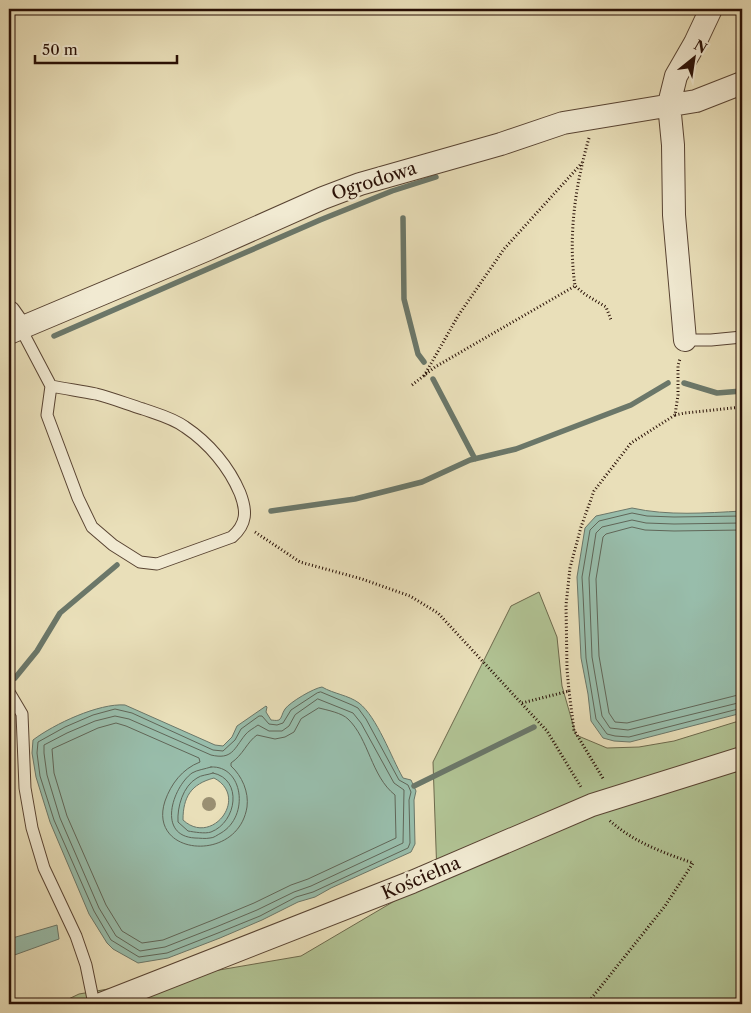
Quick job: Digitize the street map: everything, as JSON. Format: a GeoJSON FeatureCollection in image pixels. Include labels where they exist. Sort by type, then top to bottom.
{"type":"FeatureCollection","features":[{"type":"Feature","properties":{"kind":"street"},"geometry":{"type":"LineString","coordinates":[[685,340],[674,215],[673,145],[669,104],[676,76],[695,43],[711,9]]}},
{"type":"Feature","properties":{"kind":"street","name":"Ogrodowa"},"geometry":{"type":"LineString","coordinates":[[13,325],[206,250],[323,198],[360,184],[502,144],[563,123],[696,101],[742,83]]}},
{"type":"Feature","properties":{"kind":"street","name":"Kościelna"},"geometry":{"type":"LineString","coordinates":[[101,1004],[402,886],[592,805],[742,758]]}},
{"type":"Feature","properties":{"kind":"lane"},"geometry":{"type":"LineString","coordinates":[[13,325],[51,386],[47,415],[78,498],[92,528],[113,545],[140,562],[157,564],[232,537],[243,525],[245,508],[232,476],[204,442],[184,426],[168,418],[97,394],[51,386]]}},
{"type":"Feature","properties":{"kind":"lane"},"geometry":{"type":"LineString","coordinates":[[685,340],[742,337]]}},
{"type":"Feature","properties":{"kind":"lane"},"geometry":{"type":"LineString","coordinates":[[9,692],[22,714],[26,788],[32,828],[44,868],[76,936],[86,964],[94,1004]]}},
{"type":"Feature","properties":{"kind":"path"},"geometry":{"type":"LineString","coordinates":[[594,118],[574,204],[571,262],[575,286],[606,307],[611,320]]}},
{"type":"Feature","properties":{"kind":"path"},"geometry":{"type":"LineString","coordinates":[[424,376],[458,316],[504,249],[582,163]]}},
{"type":"Feature","properties":{"kind":"path"},"geometry":{"type":"LineString","coordinates":[[412,385],[435,367],[575,286]]}},
{"type":"Feature","properties":{"kind":"path"},"geometry":{"type":"LineString","coordinates":[[675,415],[678,394],[678,365],[685,340]]}},
{"type":"Feature","properties":{"kind":"path"},"geometry":{"type":"LineString","coordinates":[[615,799],[574,730],[569,691],[566,605],[570,568],[581,527],[594,491],[631,444],[675,415],[742,407]]}},
{"type":"Feature","properties":{"kind":"path"},"geometry":{"type":"LineString","coordinates":[[243,525],[300,562],[362,579],[410,596],[438,613],[548,731],[592,805],[621,831],[646,844],[693,863],[665,906],[587,1004]]}},
{"type":"Feature","properties":{"kind":"path"},"geometry":{"type":"LineString","coordinates":[[522,703],[569,691]]}},
{"type":"Feature","properties":{"kind":"shaded area"},"geometry":{"type":"Polygon","coordinates":[[[539,592],[557,637],[562,686],[576,735],[607,748],[639,747],[674,741],[742,720],[742,1004],[58,1004],[79,994],[301,956],[437,876],[433,762],[511,606],[539,592]]]}},
{"type":"Feature","properties":{"kind":"water"},"geometry":{"type":"Polygon","coordinates":[[[632,508],[673,513],[742,511],[742,713],[630,742],[603,738],[591,721],[581,658],[577,577],[585,528],[596,516],[632,508]]]}},
{"type":"Feature","properties":{"kind":"water"},"geometry":{"type":"Polygon","coordinates":[[[322,687],[350,698],[366,709],[378,727],[403,778],[411,780],[416,791],[414,800],[415,844],[411,852],[315,897],[298,902],[262,920],[168,958],[138,963],[113,949],[107,943],[89,914],[50,822],[36,777],[32,753],[33,740],[64,721],[90,711],[114,705],[125,705],[215,745],[223,746],[232,737],[237,726],[266,706],[266,712],[271,720],[279,720],[285,709],[292,703],[322,687]],[[214,778],[194,788],[187,798],[183,820],[194,827],[205,828],[215,824],[228,807],[228,796],[224,786],[214,778]]]}},
{"type":"Feature","properties":{"kind":"water"},"geometry":{"type":"Polygon","coordinates":[[[57,925],[59,939],[9,957],[9,939],[57,925]]]}},
{"type":"Feature","properties":{"kind":"waterway"},"geometry":{"type":"LineString","coordinates":[[54,336],[320,220],[392,191],[436,177]]}},
{"type":"Feature","properties":{"kind":"waterway"},"geometry":{"type":"LineString","coordinates":[[403,218],[404,299],[418,354],[424,362]]}},
{"type":"Feature","properties":{"kind":"waterway"},"geometry":{"type":"LineString","coordinates":[[433,379],[475,459]]}},
{"type":"Feature","properties":{"kind":"waterway"},"geometry":{"type":"LineString","coordinates":[[271,511],[355,499],[422,482],[470,460],[516,449],[631,405],[668,383]]}},
{"type":"Feature","properties":{"kind":"waterway"},"geometry":{"type":"LineString","coordinates":[[684,383],[717,393],[742,391]]}},
{"type":"Feature","properties":{"kind":"waterway"},"geometry":{"type":"LineString","coordinates":[[15,678],[37,651],[60,613],[117,565]]}},
{"type":"Feature","properties":{"kind":"waterway"},"geometry":{"type":"LineString","coordinates":[[414,786],[534,727]]}}]}
